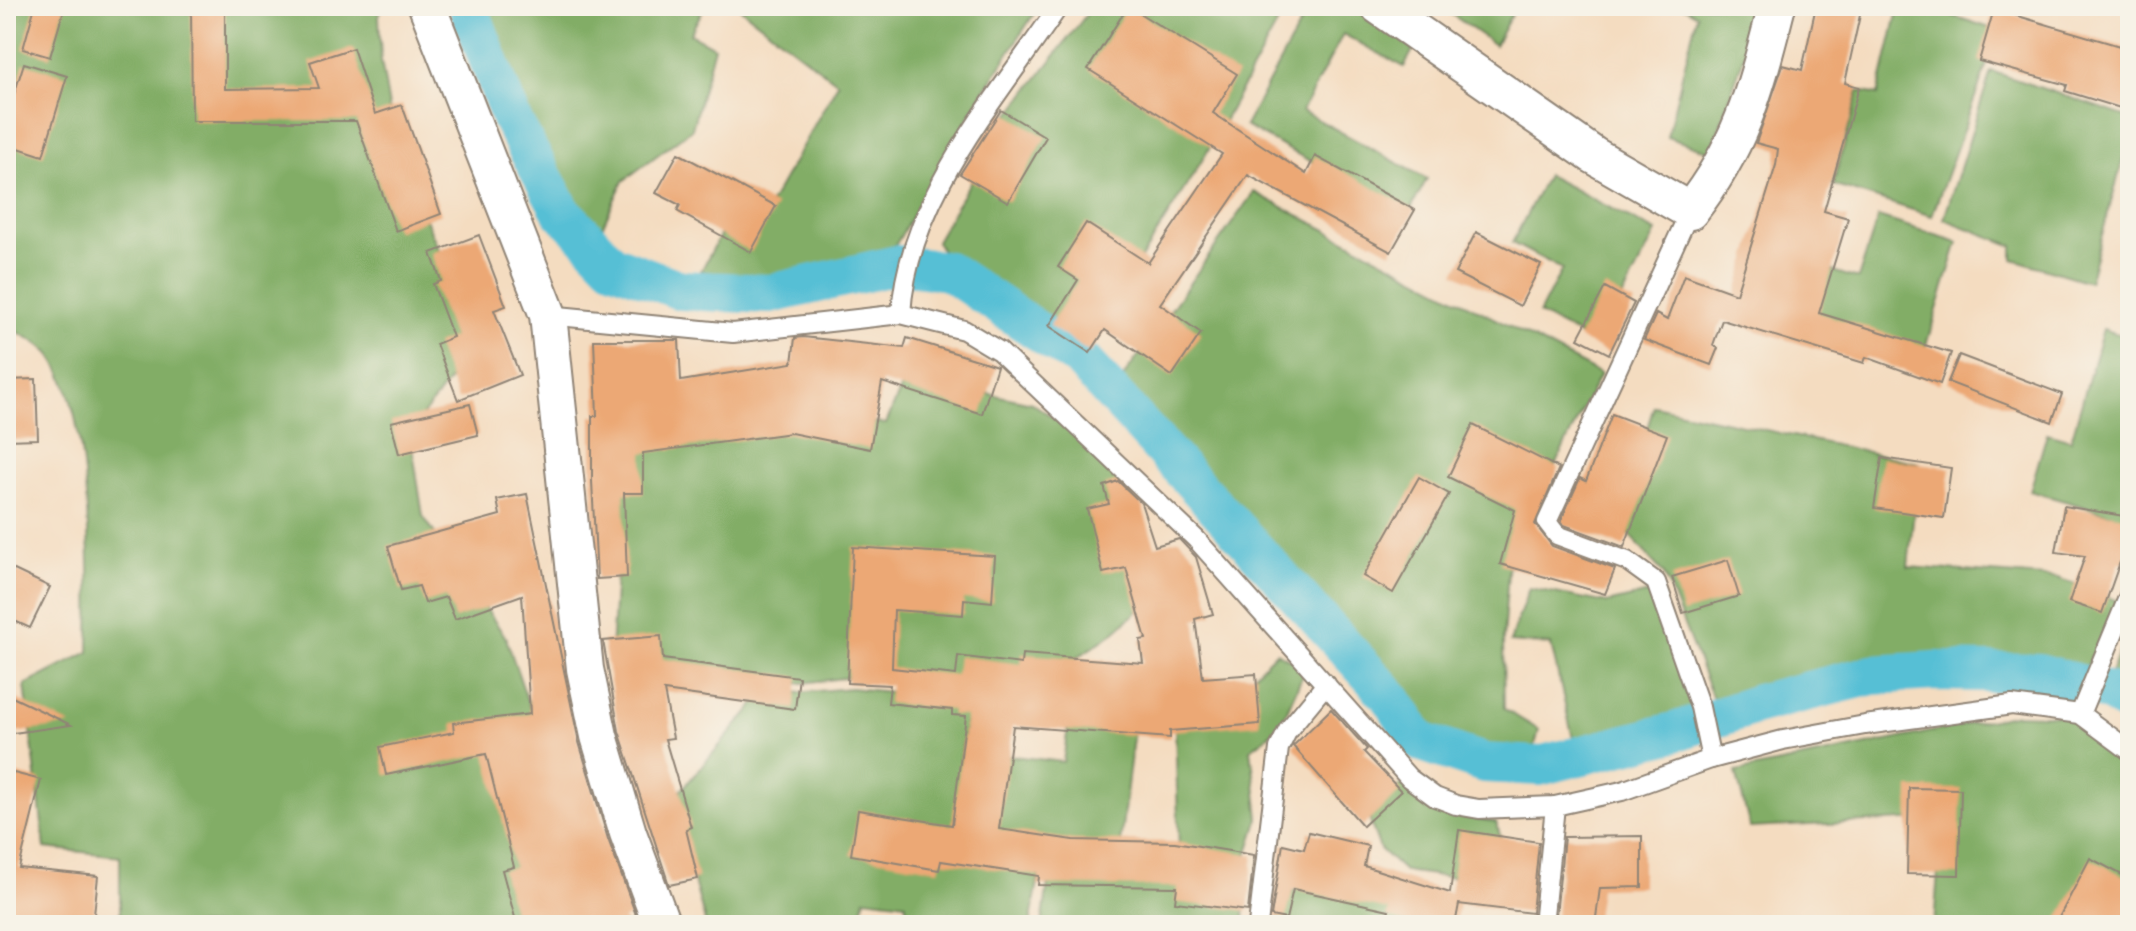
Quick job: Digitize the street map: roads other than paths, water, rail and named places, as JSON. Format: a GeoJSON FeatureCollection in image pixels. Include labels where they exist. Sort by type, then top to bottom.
{"type":"FeatureCollection","features":[{"type":"Feature","properties":{"kind":"street"},"geometry":{"type":"LineString","coordinates":[[427,6],[548,315],[585,669],[620,805],[662,925]]}},
{"type":"Feature","properties":{"kind":"street"},"geometry":{"type":"LineString","coordinates":[[1379,6],[1593,155],[1690,211],[1721,169],[1750,109],[1777,6]]}},
{"type":"Feature","properties":{"kind":"lane"},"geometry":{"type":"LineString","coordinates":[[901,314],[903,285],[927,209],[958,154],[1059,6]]}},
{"type":"Feature","properties":{"kind":"lane"},"geometry":{"type":"LineString","coordinates":[[1690,211],[1547,522],[1557,535],[1627,561],[1656,582],[1700,707],[1711,759]]}},
{"type":"Feature","properties":{"kind":"lane"},"geometry":{"type":"LineString","coordinates":[[548,315],[733,333],[901,314],[964,330],[999,351],[1196,539],[1409,778],[1435,797],[1479,809],[1555,806],[1622,791],[1711,759],[1851,727],[1998,707],[2082,709],[2130,751]]}},
{"type":"Feature","properties":{"kind":"lane"},"geometry":{"type":"LineString","coordinates":[[2082,709],[2130,593]]}},
{"type":"Feature","properties":{"kind":"lane"},"geometry":{"type":"LineString","coordinates":[[1258,925],[1279,748],[1288,730],[1326,684]]}},
{"type":"Feature","properties":{"kind":"lane"},"geometry":{"type":"LineString","coordinates":[[1543,925],[1555,806]]}},
{"type":"Feature","properties":{"kind":"waterway"},"geometry":{"type":"LineString","coordinates":[[468,6],[511,119],[562,212],[612,264],[680,290],[770,294],[897,265],[948,271],[1081,360],[1392,699],[1419,741],[1484,763],[1539,766],[1674,732],[1761,703],[1872,675],[1935,671],[2039,673],[2110,692],[2130,705]]}}]}
